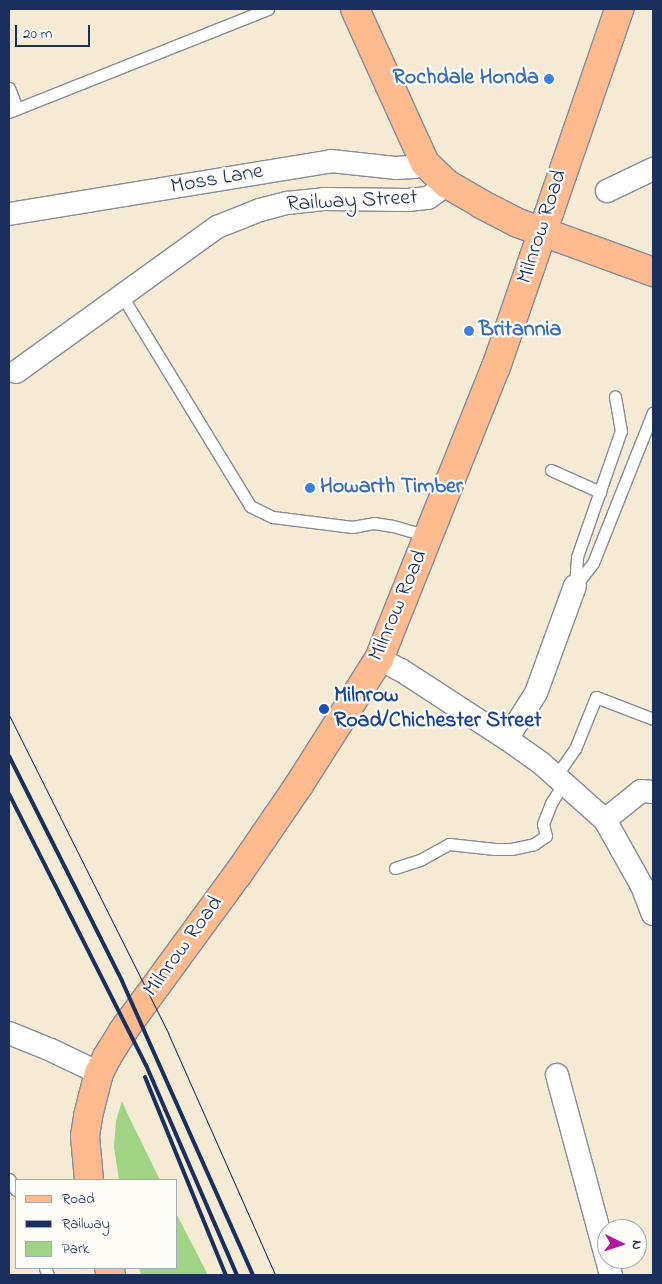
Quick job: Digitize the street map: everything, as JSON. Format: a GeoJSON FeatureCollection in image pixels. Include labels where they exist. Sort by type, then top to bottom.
{"type":"FeatureCollection","features":[{"type":"Feature","properties":{"kind":"main road"},"geometry":{"type":"LineString","coordinates":[[355,9],[425,163],[447,184]]}},
{"type":"Feature","properties":{"kind":"main road","name":"Milnrow Road"},"geometry":{"type":"LineString","coordinates":[[89,1179],[85,1136],[91,1097],[98,1073],[123,1031],[238,874],[299,785],[379,659],[496,367],[619,9]]}},
{"type":"Feature","properties":{"kind":"main road","name":"Railway Street"},"geometry":{"type":"LineString","coordinates":[[447,184],[518,223],[653,272]]}},
{"type":"Feature","properties":{"kind":"street","name":"Moss Lane"},"geometry":{"type":"LineString","coordinates":[[9,214],[331,161],[395,168],[414,167],[425,163]]}},
{"type":"Feature","properties":{"kind":"street"},"geometry":{"type":"LineString","coordinates":[[607,191],[653,169]]}},
{"type":"Feature","properties":{"kind":"street","name":"Railway Street"},"geometry":{"type":"LineString","coordinates":[[16,372],[217,227],[260,210],[287,202],[324,199],[408,200],[428,198],[447,184]]}},
{"type":"Feature","properties":{"kind":"street"},"geometry":{"type":"LineString","coordinates":[[507,739],[536,692],[575,586]]}},
{"type":"Feature","properties":{"kind":"street"},"geometry":{"type":"LineString","coordinates":[[379,659],[401,670],[507,739],[560,780],[605,820],[642,886],[653,914]]}},
{"type":"Feature","properties":{"kind":"street"},"geometry":{"type":"LineString","coordinates":[[605,820],[640,791],[653,792]]}},
{"type":"Feature","properties":{"kind":"street"},"geometry":{"type":"LineString","coordinates":[[9,1033],[51,1050],[98,1073]]}},
{"type":"Feature","properties":{"kind":"street"},"geometry":{"type":"LineString","coordinates":[[557,1074],[611,1275]]}},
{"type":"Feature","properties":{"kind":"lane"},"geometry":{"type":"LineString","coordinates":[[9,88],[13,111],[268,9]]}},
{"type":"Feature","properties":{"kind":"lane"},"geometry":{"type":"LineString","coordinates":[[122,296],[250,506],[273,517],[352,527],[374,524],[393,526],[428,536]]}},
{"type":"Feature","properties":{"kind":"lane"},"geometry":{"type":"LineString","coordinates":[[575,586],[577,557],[621,431],[615,397]]}},
{"type":"Feature","properties":{"kind":"lane"},"geometry":{"type":"LineString","coordinates":[[575,586],[593,563],[653,412]]}},
{"type":"Feature","properties":{"kind":"lane"},"geometry":{"type":"LineString","coordinates":[[550,470],[600,492]]}},
{"type":"Feature","properties":{"kind":"lane"},"geometry":{"type":"LineString","coordinates":[[395,868],[420,860],[449,844],[494,850],[511,849],[534,844],[546,836],[543,824],[596,697],[653,719]]}},
{"type":"Feature","properties":{"kind":"green space"},"geometry":{"type":"Polygon","coordinates":[[[122,1101],[160,1179],[119,1179],[114,1147],[116,1121],[122,1101]]]}},
{"type":"Feature","properties":{"kind":"green space"},"geometry":{"type":"Polygon","coordinates":[[[178,1217],[208,1275],[141,1275],[139,1269],[178,1269],[178,1217]]]}},
{"type":"Feature","properties":{"kind":"tram line"},"geometry":{"type":"LineString","coordinates":[[9,715],[168,1033],[275,1275]]}},
{"type":"Feature","properties":{"kind":"railway"},"geometry":{"type":"LineString","coordinates":[[9,756],[122,981],[253,1275]]}},
{"type":"Feature","properties":{"kind":"railway"},"geometry":{"type":"LineString","coordinates":[[9,794],[146,1065],[237,1275]]}},
{"type":"Feature","properties":{"kind":"railway"},"geometry":{"type":"LineString","coordinates":[[145,1077],[226,1275]]}},
{"type":"Feature","properties":{"kind":"place","name":"Rochdale Honda"},"geometry":{"type":"Point","coordinates":[549,79]}},
{"type":"Feature","properties":{"kind":"place","name":"Britannia"},"geometry":{"type":"Point","coordinates":[469,331]}},
{"type":"Feature","properties":{"kind":"place","name":"Howarth Timber"},"geometry":{"type":"Point","coordinates":[310,488]}},
{"type":"Feature","properties":{"kind":"place","name":"Milnrow Road/Chichester Street"},"geometry":{"type":"Point","coordinates":[324,709]}}]}
